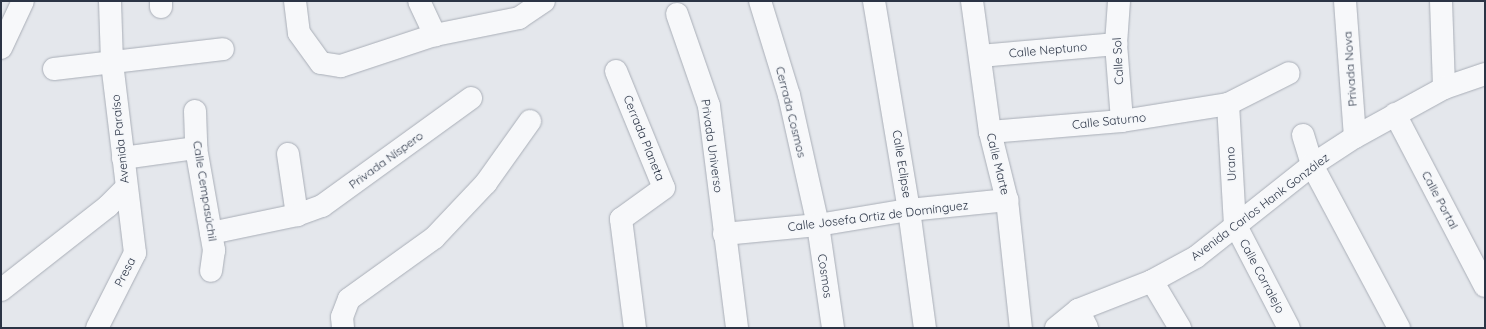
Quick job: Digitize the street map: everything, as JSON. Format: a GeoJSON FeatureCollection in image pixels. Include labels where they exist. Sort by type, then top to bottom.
{"type":"FeatureCollection","features":[{"type":"Feature","properties":{"kind":"street"},"geometry":{"type":"LineString","coordinates":[[1,48],[23,1]]}},
{"type":"Feature","properties":{"kind":"street","name":"Avenida Paraíso"},"geometry":{"type":"LineString","coordinates":[[1,290],[108,206],[126,188],[112,62],[110,1]]}},
{"type":"Feature","properties":{"kind":"street"},"geometry":{"type":"LineString","coordinates":[[295,1],[299,33],[321,63],[341,66],[435,35],[519,18],[544,1]]}},
{"type":"Feature","properties":{"kind":"street"},"geometry":{"type":"LineString","coordinates":[[419,1],[435,35]]}},
{"type":"Feature","properties":{"kind":"street","name":"Cerrada Cosmos"},"geometry":{"type":"LineString","coordinates":[[760,1],[789,95],[818,225]]}},
{"type":"Feature","properties":{"kind":"street","name":"Calle Eclipse"},"geometry":{"type":"LineString","coordinates":[[874,1],[909,210],[926,328]]}},
{"type":"Feature","properties":{"kind":"street","name":"Calle Marte"},"geometry":{"type":"LineString","coordinates":[[972,1],[990,132],[1007,200],[1021,328]]}},
{"type":"Feature","properties":{"kind":"street","name":"Calle Sol"},"geometry":{"type":"LineString","coordinates":[[1119,1],[1116,44],[1122,121]]}},
{"type":"Feature","properties":{"kind":"street","name":"Privada Nova"},"geometry":{"type":"LineString","coordinates":[[1345,1],[1355,137]]}},
{"type":"Feature","properties":{"kind":"street"},"geometry":{"type":"LineString","coordinates":[[1441,1],[1444,88]]}},
{"type":"Feature","properties":{"kind":"street","name":"Privada Universo"},"geometry":{"type":"LineString","coordinates":[[677,14],[709,106],[737,328]]}},
{"type":"Feature","properties":{"kind":"street","name":"Calle Neptuno"},"geometry":{"type":"LineString","coordinates":[[980,56],[1116,44]]}},
{"type":"Feature","properties":{"kind":"street"},"geometry":{"type":"LineString","coordinates":[[54,69],[222,48]]}},
{"type":"Feature","properties":{"kind":"street","name":"Cerrada Planeta"},"geometry":{"type":"LineString","coordinates":[[616,70],[664,188],[621,219],[635,328]]}},
{"type":"Feature","properties":{"kind":"street","name":"Calle Saturno"},"geometry":{"type":"LineString","coordinates":[[990,132],[1122,121],[1228,104],[1289,73]]}},
{"type":"Feature","properties":{"kind":"street","name":"Avenida Carlos Hank González"},"geometry":{"type":"LineString","coordinates":[[1056,328],[1083,319],[1196,257],[1235,224],[1312,165],[1355,137],[1444,88],[1485,74]]}},
{"type":"Feature","properties":{"kind":"street","name":"Privada Níspero"},"geometry":{"type":"LineString","coordinates":[[211,233],[297,215],[322,206],[471,98]]}},
{"type":"Feature","properties":{"kind":"street","name":"Urano"},"geometry":{"type":"LineString","coordinates":[[1228,104],[1235,224]]}},
{"type":"Feature","properties":{"kind":"street","name":"Calle Cempasúchil"},"geometry":{"type":"LineString","coordinates":[[195,111],[196,148],[214,250],[211,271]]}},
{"type":"Feature","properties":{"kind":"street","name":"Calle Portal"},"geometry":{"type":"LineString","coordinates":[[1395,114],[1485,286]]}},
{"type":"Feature","properties":{"kind":"street"},"geometry":{"type":"LineString","coordinates":[[343,323],[349,299],[434,238],[486,183],[530,121]]}},
{"type":"Feature","properties":{"kind":"street"},"geometry":{"type":"LineString","coordinates":[[1303,135],[1312,165],[1398,328]]}},
{"type":"Feature","properties":{"kind":"street"},"geometry":{"type":"LineString","coordinates":[[123,158],[196,148]]}},
{"type":"Feature","properties":{"kind":"street"},"geometry":{"type":"LineString","coordinates":[[288,154],[297,215]]}},
{"type":"Feature","properties":{"kind":"street","name":"Presa"},"geometry":{"type":"LineString","coordinates":[[97,328],[135,253],[126,188]]}},
{"type":"Feature","properties":{"kind":"street","name":"Calle Josefa Ortiz de Domínguez"},"geometry":{"type":"LineString","coordinates":[[724,234],[818,225],[909,210],[1007,200]]}},
{"type":"Feature","properties":{"kind":"street","name":"Calle Corralejo"},"geometry":{"type":"LineString","coordinates":[[1235,224],[1289,328]]}},
{"type":"Feature","properties":{"kind":"street","name":"Cosmos"},"geometry":{"type":"LineString","coordinates":[[818,225],[832,328]]}},
{"type":"Feature","properties":{"kind":"street"},"geometry":{"type":"LineString","coordinates":[[1152,280],[1180,328]]}}]}
